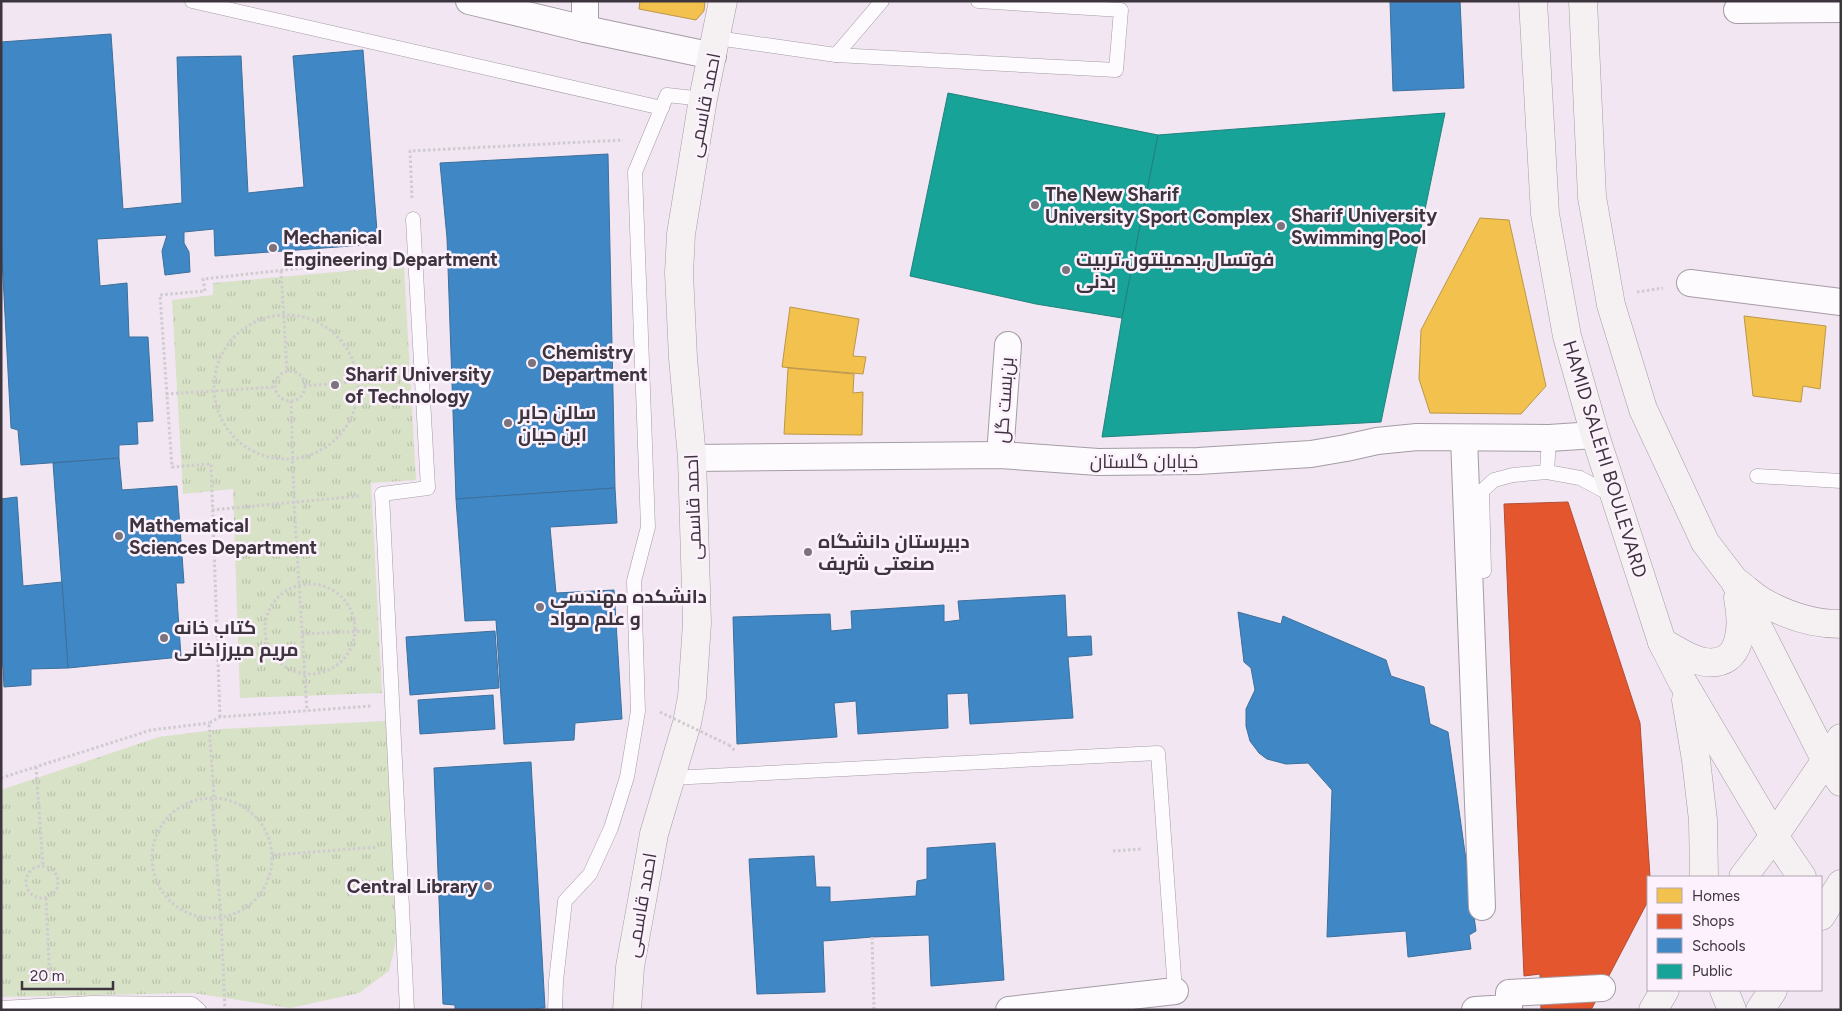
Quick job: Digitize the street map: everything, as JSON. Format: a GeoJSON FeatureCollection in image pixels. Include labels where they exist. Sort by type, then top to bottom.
{"type":"FeatureCollection","features":[{"type":"Feature","properties":{"kind":"main road","name":"احمد قاسمی"},"geometry":{"type":"LineString","coordinates":[[627,1010],[630,967],[654,834],[687,723],[692,697],[697,623],[692,458],[678,273],[681,234],[723,1]]}},
{"type":"Feature","properties":{"kind":"main road","name":"HAMID SALEHI BOULEVARD"},"geometry":{"type":"LineString","coordinates":[[1533,1],[1545,214],[1568,336],[1595,435],[1662,642],[1682,681],[1774,836],[1801,876]]}},
{"type":"Feature","properties":{"kind":"main road"},"geometry":{"type":"LineString","coordinates":[[1582,1],[1592,197],[1609,298],[1643,409],[1705,542],[1734,580],[1833,772]]}},
{"type":"Feature","properties":{"kind":"main road"},"geometry":{"type":"LineString","coordinates":[[1734,580],[1762,602],[1795,617],[1831,624],[1841,624]]}},
{"type":"Feature","properties":{"kind":"main road"},"geometry":{"type":"LineString","coordinates":[[1662,642],[1688,656],[1705,662],[1719,662],[1730,655],[1739,644],[1741,633],[1741,615],[1734,580]]}},
{"type":"Feature","properties":{"kind":"main road"},"geometry":{"type":"LineString","coordinates":[[1682,681],[1703,820],[1704,876]]}},
{"type":"Feature","properties":{"kind":"main road"},"geometry":{"type":"LineString","coordinates":[[1744,876],[1774,836],[1833,772],[1841,738]]}},
{"type":"Feature","properties":{"kind":"main road"},"geometry":{"type":"LineString","coordinates":[[1827,915],[1841,884]]}},
{"type":"Feature","properties":{"kind":"main road"},"geometry":{"type":"LineString","coordinates":[[1724,991],[1732,1010]]}},
{"type":"Feature","properties":{"kind":"main road"},"geometry":{"type":"LineString","coordinates":[[1760,1010],[1772,991]]}},
{"type":"Feature","properties":{"kind":"street"},"geometry":{"type":"LineString","coordinates":[[469,1],[585,29],[715,47]]}},
{"type":"Feature","properties":{"kind":"street"},"geometry":{"type":"LineString","coordinates":[[585,1],[585,29]]}},
{"type":"Feature","properties":{"kind":"street"},"geometry":{"type":"LineString","coordinates":[[1737,10],[1841,9]]}},
{"type":"Feature","properties":{"kind":"street"},"geometry":{"type":"LineString","coordinates":[[1690,283],[1841,302]]}},
{"type":"Feature","properties":{"kind":"street","name":"بن‌‌بست گل"},"geometry":{"type":"LineString","coordinates":[[1000,456],[1008,345]]}},
{"type":"Feature","properties":{"kind":"street","name":"خیابان گلستان"},"geometry":{"type":"LineString","coordinates":[[692,458],[1000,456],[1098,462],[1198,461],[1311,454],[1377,441],[1416,437],[1549,438],[1595,435]]}},
{"type":"Feature","properties":{"kind":"street"},"geometry":{"type":"LineString","coordinates":[[1464,438],[1482,907]]}},
{"type":"Feature","properties":{"kind":"street"},"geometry":{"type":"LineString","coordinates":[[1475,1010],[1509,1008],[1509,993],[1602,988]]}},
{"type":"Feature","properties":{"kind":"street"},"geometry":{"type":"LineString","coordinates":[[1009,1010],[1175,991]]}},
{"type":"Feature","properties":{"kind":"lane"},"geometry":{"type":"LineString","coordinates":[[192,1],[662,108]]}},
{"type":"Feature","properties":{"kind":"lane"},"geometry":{"type":"LineString","coordinates":[[836,55],[882,1]]}},
{"type":"Feature","properties":{"kind":"lane"},"geometry":{"type":"LineString","coordinates":[[715,47],[1116,70],[1121,10],[978,1]]}},
{"type":"Feature","properties":{"kind":"lane"},"geometry":{"type":"LineString","coordinates":[[555,1010],[556,981],[565,901],[590,874],[611,828],[627,777],[638,711],[634,581],[648,527],[635,172],[667,94],[704,99]]}},
{"type":"Feature","properties":{"kind":"lane"},"geometry":{"type":"LineString","coordinates":[[407,1010],[382,494],[428,488],[420,377],[413,219]]}},
{"type":"Feature","properties":{"kind":"lane"},"geometry":{"type":"LineString","coordinates":[[1547,472],[1549,438]]}},
{"type":"Feature","properties":{"kind":"lane"},"geometry":{"type":"LineString","coordinates":[[1484,571],[1482,491],[1494,480],[1513,475],[1547,472],[1580,478],[1615,497]]}},
{"type":"Feature","properties":{"kind":"lane"},"geometry":{"type":"LineString","coordinates":[[1757,476],[1841,481]]}},
{"type":"Feature","properties":{"kind":"lane"},"geometry":{"type":"LineString","coordinates":[[671,778],[1158,753],[1175,991]]}},
{"type":"Feature","properties":{"kind":"lane"},"geometry":{"type":"LineString","coordinates":[[1,1008],[92,1003],[192,1004],[199,1010]]}},
{"type":"Feature","properties":{"kind":"path"},"geometry":{"type":"LineString","coordinates":[[413,219],[410,151],[648,138]]}},
{"type":"Feature","properties":{"kind":"path"},"geometry":{"type":"LineString","coordinates":[[220,717],[211,464],[172,467],[160,295],[205,290],[203,279],[415,255]]}},
{"type":"Feature","properties":{"kind":"path"},"geometry":{"type":"LineString","coordinates":[[281,271],[287,371]]}},
{"type":"Feature","properties":{"kind":"path"},"geometry":{"type":"LineString","coordinates":[[1609,298],[1690,283]]}},
{"type":"Feature","properties":{"kind":"path"},"geometry":{"type":"LineString","coordinates":[[273,315],[301,315],[325,324],[348,348],[358,371],[358,382],[359,398],[351,421],[327,448],[302,458],[277,460],[249,449],[230,433],[218,411],[214,386],[219,360],[232,338],[249,324],[273,315]]}},
{"type":"Feature","properties":{"kind":"path"},"geometry":{"type":"LineString","coordinates":[[287,371],[294,372],[300,375],[304,386],[299,398],[291,401],[283,399],[277,394],[275,381],[287,371]]}},
{"type":"Feature","properties":{"kind":"path"},"geometry":{"type":"LineString","coordinates":[[304,386],[420,377]]}},
{"type":"Feature","properties":{"kind":"path"},"geometry":{"type":"LineString","coordinates":[[166,394],[275,387]]}},
{"type":"Feature","properties":{"kind":"path"},"geometry":{"type":"LineString","coordinates":[[291,401],[294,502],[307,710]]}},
{"type":"Feature","properties":{"kind":"path"},"geometry":{"type":"LineString","coordinates":[[212,510],[382,494]]}},
{"type":"Feature","properties":{"kind":"path"},"geometry":{"type":"LineString","coordinates":[[313,583],[329,587],[342,596],[354,616],[356,632],[352,646],[344,660],[322,673],[305,675],[285,668],[278,663],[269,650],[264,634],[265,621],[270,606],[276,598],[288,588],[299,584],[313,583]]}},
{"type":"Feature","properties":{"kind":"path"},"geometry":{"type":"LineString","coordinates":[[302,634],[389,630]]}},
{"type":"Feature","properties":{"kind":"path"},"geometry":{"type":"LineString","coordinates":[[1,778],[151,730],[209,723],[220,717],[392,704]]}},
{"type":"Feature","properties":{"kind":"path"},"geometry":{"type":"LineString","coordinates":[[660,712],[728,745]]}},
{"type":"Feature","properties":{"kind":"path"},"geometry":{"type":"LineString","coordinates":[[209,723],[225,1010]]}},
{"type":"Feature","properties":{"kind":"path"},"geometry":{"type":"LineString","coordinates":[[36,767],[43,866]]}},
{"type":"Feature","properties":{"kind":"path"},"geometry":{"type":"LineString","coordinates":[[220,797],[239,803],[256,815],[270,840],[272,855],[268,883],[256,900],[236,914],[221,918],[195,916],[176,907],[167,898],[156,880],[151,859],[154,841],[163,822],[178,807],[220,797]]}},
{"type":"Feature","properties":{"kind":"path"},"geometry":{"type":"LineString","coordinates":[[272,855],[398,846]]}},
{"type":"Feature","properties":{"kind":"path"},"geometry":{"type":"LineString","coordinates":[[1113,851],[1165,848]]}},
{"type":"Feature","properties":{"kind":"path"},"geometry":{"type":"LineString","coordinates":[[43,866],[54,870],[58,883],[55,892],[46,898],[30,893],[26,880],[31,871],[43,866]]}},
{"type":"Feature","properties":{"kind":"path"},"geometry":{"type":"LineString","coordinates":[[46,898],[51,1005]]}},
{"type":"Feature","properties":{"kind":"path"},"geometry":{"type":"LineString","coordinates":[[872,937],[874,1010]]}},
{"type":"Feature","properties":{"kind":"green space"},"geometry":{"type":"Polygon","coordinates":[[[404,266],[416,480],[371,483],[382,693],[240,698],[233,489],[183,494],[172,300],[213,295],[213,283],[404,266]]]}},
{"type":"Feature","properties":{"kind":"green space"},"geometry":{"type":"Polygon","coordinates":[[[386,721],[396,940],[389,971],[359,993],[290,1008],[193,993],[1,997],[1,790],[159,737],[222,729],[386,721]]]}},
{"type":"Feature","properties":{"kind":"building: Homes"},"geometry":{"type":"Polygon","coordinates":[[[640,1],[705,1],[704,11],[696,20],[639,9],[640,1]]]}},
{"type":"Feature","properties":{"kind":"building: Homes"},"geometry":{"type":"Polygon","coordinates":[[[1480,218],[1509,220],[1546,386],[1521,414],[1430,413],[1419,379],[1421,330],[1480,218]]]}},
{"type":"Feature","properties":{"kind":"building: Homes"},"geometry":{"type":"Polygon","coordinates":[[[790,307],[859,319],[853,356],[866,357],[863,374],[782,367],[790,307]]]}},
{"type":"Feature","properties":{"kind":"building: Homes"},"geometry":{"type":"Polygon","coordinates":[[[1744,316],[1826,326],[1820,389],[1803,386],[1801,402],[1753,396],[1744,316]]]}},
{"type":"Feature","properties":{"kind":"building: Homes"},"geometry":{"type":"Polygon","coordinates":[[[788,368],[854,374],[853,393],[863,392],[862,435],[784,434],[788,368]]]}},
{"type":"Feature","properties":{"kind":"building: Shops"},"geometry":{"type":"Polygon","coordinates":[[[1568,502],[1640,723],[1650,876],[1647,876],[1647,903],[1591,1010],[1541,1010],[1540,974],[1524,976],[1504,504],[1568,502]]]}},
{"type":"Feature","properties":{"kind":"building: Schools"},"geometry":{"type":"Polygon","coordinates":[[[1390,1],[1460,1],[1464,88],[1393,91],[1390,1]]]}},
{"type":"Feature","properties":{"kind":"building: Schools","name":"Mechanical Engineering Department"},"geometry":{"type":"Polygon","coordinates":[[[111,34],[123,209],[182,203],[177,57],[241,56],[248,193],[304,187],[293,56],[363,50],[378,244],[215,256],[214,229],[184,232],[184,243],[189,252],[190,272],[165,275],[162,251],[167,235],[97,239],[100,286],[127,283],[129,337],[148,337],[153,421],[137,422],[138,444],[119,445],[119,458],[21,465],[18,430],[11,428],[1,239],[1,42],[111,34]]]}},
{"type":"Feature","properties":{"kind":"building: Schools","name":"Chemistry Department"},"geometry":{"type":"Polygon","coordinates":[[[608,154],[615,488],[456,499],[447,238],[440,163],[608,154]]]}},
{"type":"Feature","properties":{"kind":"building: Schools","name":"Mathematical Sciences Department"},"geometry":{"type":"Polygon","coordinates":[[[119,458],[122,490],[177,486],[184,583],[176,583],[181,657],[68,668],[53,463],[119,458]]]}},
{"type":"Feature","properties":{"kind":"building: Schools","name":"دانشکده مهندسی و علم مواد"},"geometry":{"type":"Polygon","coordinates":[[[615,488],[617,523],[550,527],[556,593],[614,590],[622,719],[575,723],[574,740],[504,744],[496,620],[465,621],[456,499],[615,488]]]}},
{"type":"Feature","properties":{"kind":"building: Schools"},"geometry":{"type":"Polygon","coordinates":[[[17,497],[23,586],[62,582],[68,668],[31,669],[31,685],[4,687],[3,666],[1,666],[1,499],[17,497]]]}},
{"type":"Feature","properties":{"kind":"building: Schools"},"geometry":{"type":"Polygon","coordinates":[[[1065,595],[1067,637],[1091,636],[1092,655],[1068,657],[1073,718],[970,724],[968,693],[947,694],[948,728],[858,734],[856,701],[834,703],[837,737],[737,744],[733,617],[830,614],[831,631],[852,629],[851,611],[944,605],[944,622],[960,620],[958,601],[1065,595]]]}},
{"type":"Feature","properties":{"kind":"building: Schools"},"geometry":{"type":"Polygon","coordinates":[[[1238,612],[1281,624],[1283,616],[1386,660],[1391,676],[1424,687],[1430,724],[1448,732],[1476,931],[1469,935],[1471,949],[1408,957],[1406,931],[1327,937],[1332,790],[1308,763],[1286,764],[1267,759],[1259,753],[1250,741],[1246,726],[1246,709],[1255,690],[1251,668],[1244,662],[1238,612]]]}},
{"type":"Feature","properties":{"kind":"building: Schools"},"geometry":{"type":"Polygon","coordinates":[[[495,631],[499,688],[410,695],[406,637],[495,631]]]}},
{"type":"Feature","properties":{"kind":"building: Schools"},"geometry":{"type":"Polygon","coordinates":[[[493,695],[495,729],[420,734],[418,700],[493,695]]]}},
{"type":"Feature","properties":{"kind":"building: Schools","name":"Central Library"},"geometry":{"type":"Polygon","coordinates":[[[531,762],[545,1008],[455,1010],[455,1005],[443,1004],[434,768],[531,762]]]}},
{"type":"Feature","properties":{"kind":"building: Schools"},"geometry":{"type":"Polygon","coordinates":[[[995,843],[1004,980],[931,986],[929,935],[872,937],[823,941],[825,992],[757,994],[749,859],[814,856],[816,887],[830,887],[830,902],[916,896],[917,881],[927,879],[927,848],[995,843]]]}},
{"type":"Feature","properties":{"kind":"building: Public","name":"The New Sharif University Sport Complex"},"geometry":{"type":"Polygon","coordinates":[[[948,93],[1158,135],[1122,318],[1036,304],[910,276],[948,93]]]}},
{"type":"Feature","properties":{"kind":"building: Public","name":"Sharif University Swimming Pool"},"geometry":{"type":"Polygon","coordinates":[[[1445,113],[1381,422],[1102,437],[1122,318],[1158,135],[1445,113]]]}},
{"type":"Feature","properties":{"kind":"place","name":"The New Sharif University Sport Complex"},"geometry":{"type":"Point","coordinates":[1035,205]}},
{"type":"Feature","properties":{"kind":"place","name":"Sharif University Swimming Pool"},"geometry":{"type":"Point","coordinates":[1281,226]}},
{"type":"Feature","properties":{"kind":"place","name":"Mechanical Engineering Department"},"geometry":{"type":"Point","coordinates":[273,248]}},
{"type":"Feature","properties":{"kind":"place","name":"فوتسال،بدمینتون،تربیت بدنی"},"geometry":{"type":"Point","coordinates":[1066,270]}},
{"type":"Feature","properties":{"kind":"place","name":"Chemistry Department"},"geometry":{"type":"Point","coordinates":[532,363]}},
{"type":"Feature","properties":{"kind":"place","name":"Sharif University of Technology"},"geometry":{"type":"Point","coordinates":[335,385]}},
{"type":"Feature","properties":{"kind":"place","name":"سالن جابر ابن حیان"},"geometry":{"type":"Point","coordinates":[508,423]}},
{"type":"Feature","properties":{"kind":"place","name":"Mathematical Sciences Department"},"geometry":{"type":"Point","coordinates":[119,536]}},
{"type":"Feature","properties":{"kind":"place","name":"دبیرستان دانشگاه صنعتی شریف"},"geometry":{"type":"Point","coordinates":[808,552]}},
{"type":"Feature","properties":{"kind":"place","name":"دانشکده مهندسی و علم مواد"},"geometry":{"type":"Point","coordinates":[540,607]}},
{"type":"Feature","properties":{"kind":"place","name":"کتاب خانه مریم میرزاخانی"},"geometry":{"type":"Point","coordinates":[164,638]}},
{"type":"Feature","properties":{"kind":"place","name":"Central Library"},"geometry":{"type":"Point","coordinates":[488,886]}}]}
